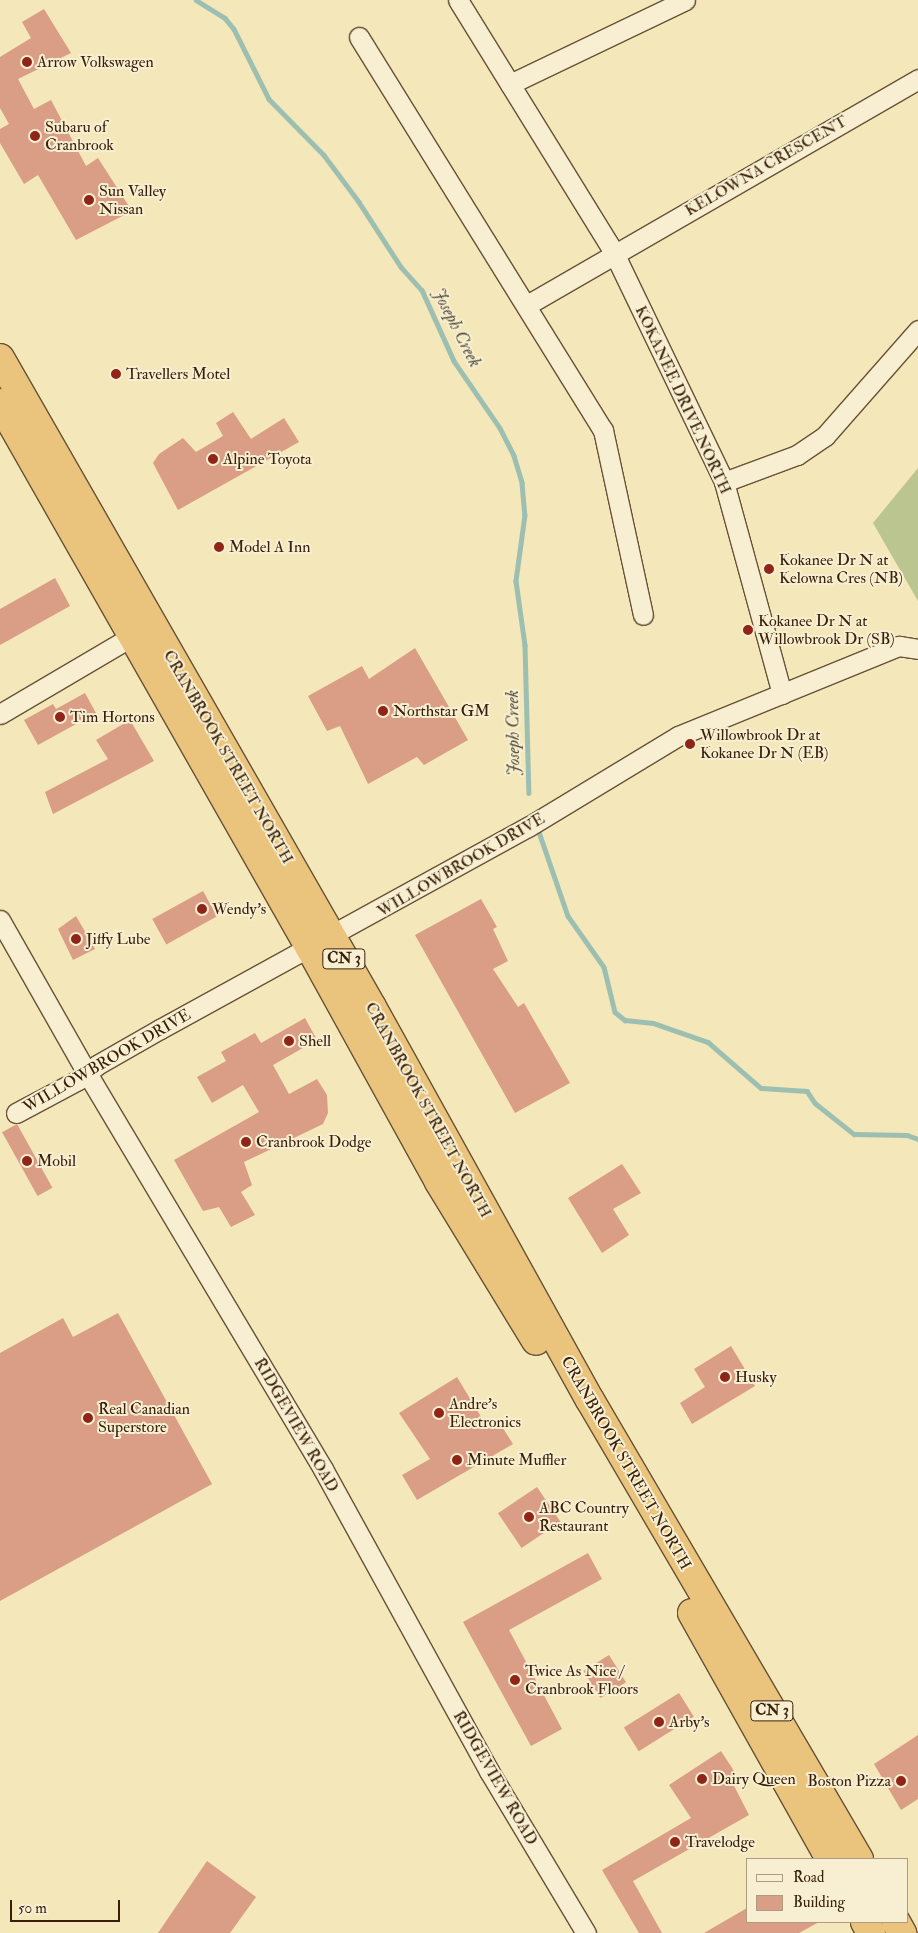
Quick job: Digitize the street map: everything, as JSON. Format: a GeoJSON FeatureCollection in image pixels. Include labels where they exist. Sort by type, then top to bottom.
{"type":"FeatureCollection","features":[{"type":"Feature","properties":{"kind":"highway","name":"CRANBROOK STREET NORTH"},"geometry":{"type":"LineString","coordinates":[[0,358],[142,631]]}},
{"type":"Feature","properties":{"kind":"highway","name":"CRANBROOK STREET NORTH"},"geometry":{"type":"LineString","coordinates":[[0,403],[142,631],[321,942],[858,1858]]}},
{"type":"Feature","properties":{"kind":"highway","name":"CRANBROOK STREET NORTH"},"geometry":{"type":"LineString","coordinates":[[321,942],[439,1182],[573,1400],[829,1858]]}},
{"type":"Feature","properties":{"kind":"street","name":"KOKANEE DRIVE NORTH"},"geometry":{"type":"LineString","coordinates":[[458,0],[614,253],[724,482],[782,694]]}},
{"type":"Feature","properties":{"kind":"street"},"geometry":{"type":"LineString","coordinates":[[510,84],[685,0]]}},
{"type":"Feature","properties":{"kind":"street"},"geometry":{"type":"LineString","coordinates":[[359,37],[603,430],[643,615]]}},
{"type":"Feature","properties":{"kind":"street","name":"KELOWNA CRESCENT"},"geometry":{"type":"LineString","coordinates":[[614,253],[918,79]]}},
{"type":"Feature","properties":{"kind":"street"},"geometry":{"type":"LineString","coordinates":[[527,305],[614,253]]}},
{"type":"Feature","properties":{"kind":"street"},"geometry":{"type":"LineString","coordinates":[[724,482],[797,455],[825,436],[918,330]]}},
{"type":"Feature","properties":{"kind":"street"},"geometry":{"type":"LineString","coordinates":[[0,714],[142,631]]}},
{"type":"Feature","properties":{"kind":"street","name":"WILLOWBROOK DRIVE"},"geometry":{"type":"LineString","coordinates":[[16,1113],[87,1073],[152,1033],[528,827],[678,736],[899,646],[918,649]]}},
{"type":"Feature","properties":{"kind":"street","name":"RIDGEVIEW ROAD"},"geometry":{"type":"LineString","coordinates":[[0,920],[87,1073],[323,1469],[489,1771],[586,1933]]}},
{"type":"Feature","properties":{"kind":"green space"},"geometry":{"type":"Polygon","coordinates":[[[918,468],[918,601],[873,523],[918,468]]]}},
{"type":"Feature","properties":{"kind":"building"},"geometry":{"type":"Polygon","coordinates":[[[44,9],[71,53],[18,79],[34,109],[51,100],[86,166],[98,158],[132,211],[76,240],[38,175],[24,184],[0,143],[0,129],[9,124],[0,108],[0,57],[31,38],[22,22],[44,9]]]}},
{"type":"Feature","properties":{"kind":"building","name":"Alpine Toyota"},"geometry":{"type":"Polygon","coordinates":[[[233,412],[251,439],[284,418],[299,442],[178,510],[153,463],[159,454],[183,438],[196,452],[223,436],[216,423],[233,412]]]}},
{"type":"Feature","properties":{"kind":"building"},"geometry":{"type":"Polygon","coordinates":[[[55,578],[70,606],[0,645],[0,609],[55,578]]]}},
{"type":"Feature","properties":{"kind":"building","name":"Northstar GM"},"geometry":{"type":"Polygon","coordinates":[[[415,648],[468,740],[424,765],[417,757],[368,784],[340,726],[327,731],[308,696],[362,666],[369,679],[415,648]]]}},
{"type":"Feature","properties":{"kind":"building","name":"Tim Hortons"},"geometry":{"type":"Polygon","coordinates":[[[85,693],[96,713],[38,745],[24,720],[53,704],[56,709],[85,693]]]}},
{"type":"Feature","properties":{"kind":"building"},"geometry":{"type":"Polygon","coordinates":[[[130,720],[154,761],[53,814],[45,792],[108,759],[96,740],[130,720]]]}},
{"type":"Feature","properties":{"kind":"building"},"geometry":{"type":"Polygon","coordinates":[[[203,891],[217,916],[166,944],[152,919],[203,891]]]}},
{"type":"Feature","properties":{"kind":"building"},"geometry":{"type":"Polygon","coordinates":[[[481,899],[497,927],[493,929],[508,961],[493,969],[518,1007],[524,1003],[570,1083],[515,1113],[415,935],[481,899]]]}},
{"type":"Feature","properties":{"kind":"building","name":"Jiffy Lube"},"geometry":{"type":"Polygon","coordinates":[[[76,916],[95,949],[73,960],[58,929],[76,916]]]}},
{"type":"Feature","properties":{"kind":"building","name":"Cranbrook Dodge"},"geometry":{"type":"Polygon","coordinates":[[[305,1018],[317,1040],[273,1065],[289,1094],[317,1079],[327,1095],[328,1113],[323,1124],[244,1162],[252,1185],[241,1192],[255,1215],[231,1227],[219,1207],[203,1211],[174,1160],[259,1112],[243,1085],[212,1103],[197,1077],[226,1061],[221,1052],[255,1033],[261,1043],[305,1018]]]}},
{"type":"Feature","properties":{"kind":"building","name":"Mobil"},"geometry":{"type":"Polygon","coordinates":[[[17,1124],[52,1188],[38,1196],[2,1132],[17,1124]]]}},
{"type":"Feature","properties":{"kind":"building"},"geometry":{"type":"Polygon","coordinates":[[[622,1164],[641,1193],[613,1209],[629,1235],[602,1253],[568,1198],[622,1164]]]}},
{"type":"Feature","properties":{"kind":"building","name":"Real Canadian Superstore"},"geometry":{"type":"Polygon","coordinates":[[[118,1313],[212,1484],[0,1601],[0,1353],[63,1318],[73,1337],[118,1313]]]}},
{"type":"Feature","properties":{"kind":"building","name":"Husky"},"geometry":{"type":"Polygon","coordinates":[[[731,1346],[755,1386],[692,1424],[680,1403],[705,1387],[694,1369],[731,1346]]]}},
{"type":"Feature","properties":{"kind":"building"},"geometry":{"type":"Polygon","coordinates":[[[457,1377],[486,1425],[497,1419],[513,1444],[417,1500],[402,1475],[430,1459],[399,1413],[457,1377]]]}},
{"type":"Feature","properties":{"kind":"building","name":"ABC Country Restaurant"},"geometry":{"type":"Polygon","coordinates":[[[537,1487],[560,1522],[522,1548],[498,1513],[537,1487]]]}},
{"type":"Feature","properties":{"kind":"building","name":"Twice As Nice / Cranbrook Floors"},"geometry":{"type":"Polygon","coordinates":[[[588,1553],[602,1579],[509,1630],[562,1729],[531,1746],[463,1622],[588,1553]]]}},
{"type":"Feature","properties":{"kind":"building"},"geometry":{"type":"Polygon","coordinates":[[[609,1655],[626,1682],[601,1698],[584,1671],[609,1655]]]}},
{"type":"Feature","properties":{"kind":"building","name":"Arby's"},"geometry":{"type":"Polygon","coordinates":[[[679,1693],[694,1717],[639,1751],[624,1727],[679,1693]]]}},
{"type":"Feature","properties":{"kind":"building","name":"Boston Pizza"},"geometry":{"type":"Polygon","coordinates":[[[918,1735],[918,1799],[901,1810],[874,1764],[918,1735]]]}},
{"type":"Feature","properties":{"kind":"building","name":"Travelodge"},"geometry":{"type":"Polygon","coordinates":[[[721,1751],[736,1774],[730,1778],[749,1815],[633,1881],[662,1933],[639,1933],[602,1870],[691,1818],[669,1785],[721,1751]]]}},
{"type":"Feature","properties":{"kind":"building"},"geometry":{"type":"Polygon","coordinates":[[[207,1861],[256,1897],[230,1933],[158,1933],[207,1861]]]}},
{"type":"Feature","properties":{"kind":"building"},"geometry":{"type":"Polygon","coordinates":[[[746,1909],[746,1923],[817,1923],[799,1933],[704,1933],[746,1909]]]}},
{"type":"Feature","properties":{"kind":"waterway","name":"Joseph Creek"},"geometry":{"type":"LineString","coordinates":[[196,0],[225,18],[234,29],[269,99],[324,155],[359,202],[401,267],[422,290],[454,361],[500,428],[514,456],[522,483],[525,515],[516,581],[525,645],[529,793]]}},
{"type":"Feature","properties":{"kind":"waterway","name":"Joseph Creek"},"geometry":{"type":"LineString","coordinates":[[538,829],[568,916],[604,967],[615,1012],[625,1020],[653,1023],[708,1042],[761,1088],[807,1091],[815,1103],[854,1134],[907,1135],[918,1139]]}},
{"type":"Feature","properties":{"kind":"place","name":"Arrow Volkswagen"},"geometry":{"type":"Point","coordinates":[27,62]}},
{"type":"Feature","properties":{"kind":"place","name":"Subaru of Cranbrook"},"geometry":{"type":"Point","coordinates":[35,136]}},
{"type":"Feature","properties":{"kind":"place","name":"Sun Valley Nissan"},"geometry":{"type":"Point","coordinates":[89,200]}},
{"type":"Feature","properties":{"kind":"place","name":"Travellers Motel"},"geometry":{"type":"Point","coordinates":[116,374]}},
{"type":"Feature","properties":{"kind":"place","name":"Alpine Toyota"},"geometry":{"type":"Point","coordinates":[213,459]}},
{"type":"Feature","properties":{"kind":"place","name":"Model A Inn"},"geometry":{"type":"Point","coordinates":[219,547]}},
{"type":"Feature","properties":{"kind":"place","name":"Kokanee Dr N at Kelowna Cres (NB)"},"geometry":{"type":"Point","coordinates":[769,569]}},
{"type":"Feature","properties":{"kind":"place","name":"Kokanee Dr N at Willowbrook Dr (SB)"},"geometry":{"type":"Point","coordinates":[748,630]}},
{"type":"Feature","properties":{"kind":"place","name":"Northstar GM"},"geometry":{"type":"Point","coordinates":[383,711]}},
{"type":"Feature","properties":{"kind":"place","name":"Tim Hortons"},"geometry":{"type":"Point","coordinates":[60,717]}},
{"type":"Feature","properties":{"kind":"place","name":"Willowbrook Dr at Kokanee Dr N (EB)"},"geometry":{"type":"Point","coordinates":[690,744]}},
{"type":"Feature","properties":{"kind":"place","name":"Wendy's"},"geometry":{"type":"Point","coordinates":[202,909]}},
{"type":"Feature","properties":{"kind":"place","name":"Jiffy Lube"},"geometry":{"type":"Point","coordinates":[76,939]}},
{"type":"Feature","properties":{"kind":"place","name":"Shell"},"geometry":{"type":"Point","coordinates":[289,1041]}},
{"type":"Feature","properties":{"kind":"place","name":"Cranbrook Dodge"},"geometry":{"type":"Point","coordinates":[246,1142]}},
{"type":"Feature","properties":{"kind":"place","name":"Mobil"},"geometry":{"type":"Point","coordinates":[27,1161]}},
{"type":"Feature","properties":{"kind":"place","name":"Husky"},"geometry":{"type":"Point","coordinates":[725,1377]}},
{"type":"Feature","properties":{"kind":"place","name":"Andre's Electronics"},"geometry":{"type":"Point","coordinates":[439,1413]}},
{"type":"Feature","properties":{"kind":"place","name":"Real Canadian Superstore"},"geometry":{"type":"Point","coordinates":[88,1418]}},
{"type":"Feature","properties":{"kind":"place","name":"Minute Muffler"},"geometry":{"type":"Point","coordinates":[457,1460]}},
{"type":"Feature","properties":{"kind":"place","name":"ABC Country Restaurant"},"geometry":{"type":"Point","coordinates":[529,1517]}},
{"type":"Feature","properties":{"kind":"place","name":"Twice As Nice / Cranbrook Floors"},"geometry":{"type":"Point","coordinates":[515,1680]}},
{"type":"Feature","properties":{"kind":"place","name":"Arby's"},"geometry":{"type":"Point","coordinates":[659,1722]}},
{"type":"Feature","properties":{"kind":"place","name":"Dairy Queen"},"geometry":{"type":"Point","coordinates":[702,1779]}},
{"type":"Feature","properties":{"kind":"place","name":"Boston Pizza"},"geometry":{"type":"Point","coordinates":[901,1781]}},
{"type":"Feature","properties":{"kind":"place","name":"Travelodge"},"geometry":{"type":"Point","coordinates":[675,1842]}}]}
